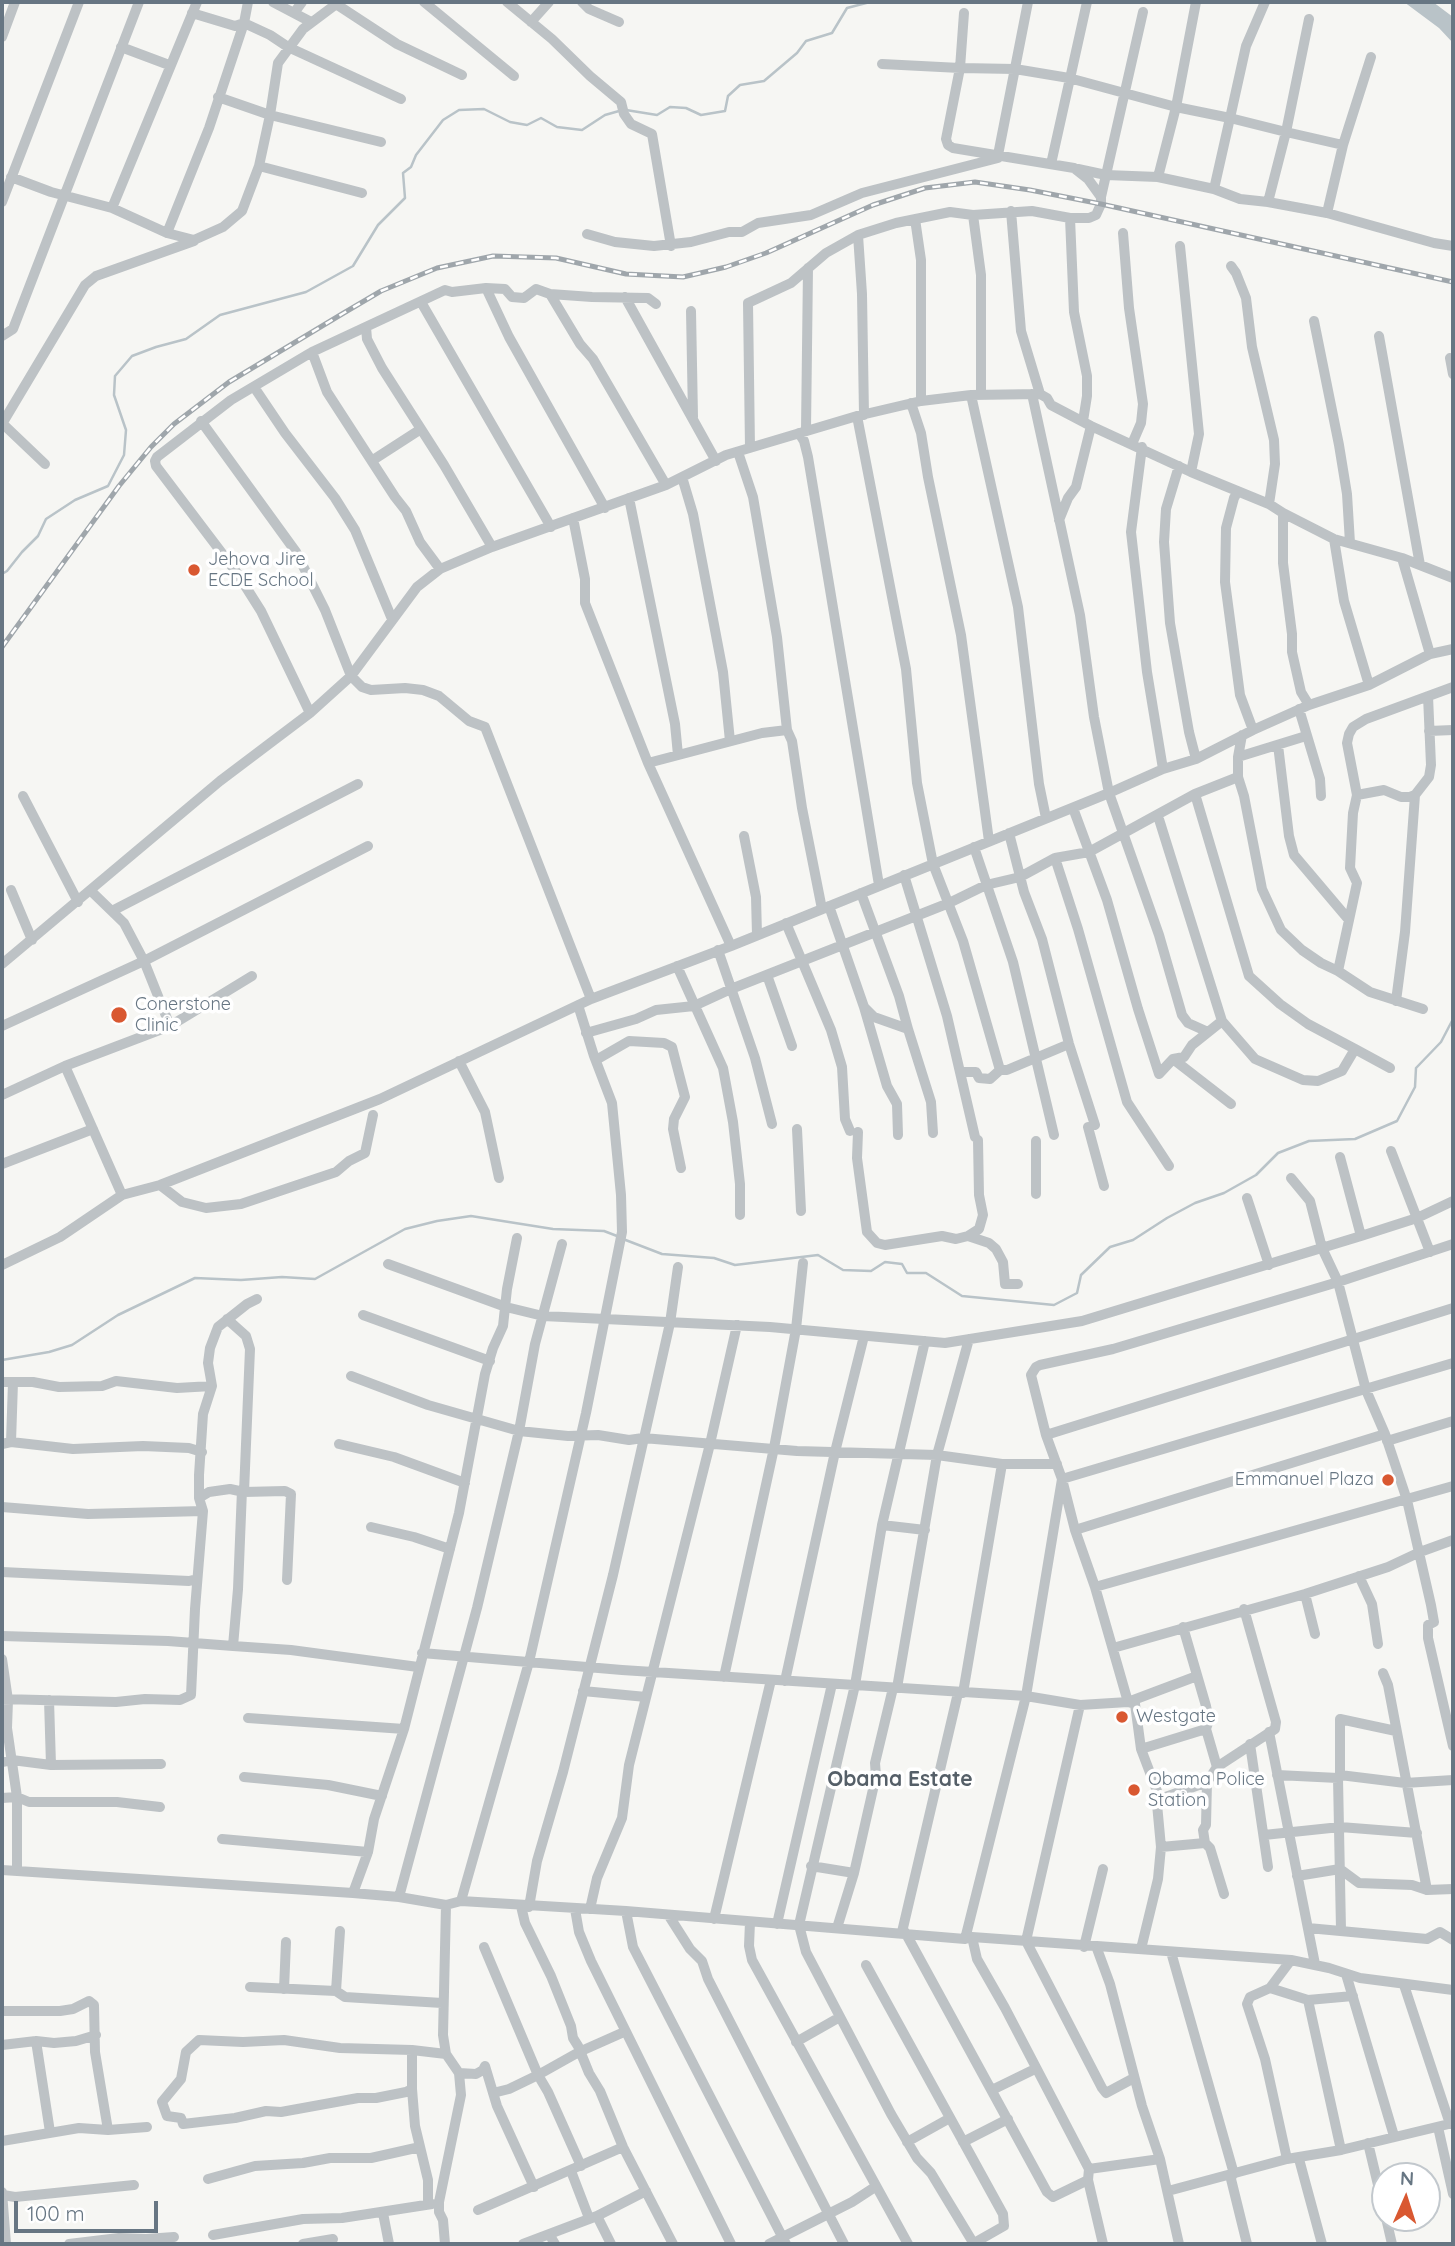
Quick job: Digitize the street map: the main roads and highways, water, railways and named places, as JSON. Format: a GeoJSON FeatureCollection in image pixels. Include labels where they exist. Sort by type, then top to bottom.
{"type":"FeatureCollection","features":[{"type":"Feature","properties":{"kind":"waterway"},"geometry":{"type":"LineString","coordinates":[[626,110],[657,115],[670,107],[686,108],[701,115],[725,111],[728,96],[740,85],[764,81],[797,53],[806,41],[832,33],[847,8],[870,2]]}},
{"type":"Feature","properties":{"kind":"waterway"},"geometry":{"type":"LineString","coordinates":[[2,574],[38,536],[46,519],[75,500],[108,486],[124,455],[126,430],[114,395],[115,376],[132,356],[186,339],[220,315],[306,292],[353,266],[378,225],[405,198],[403,173],[411,167],[416,155],[443,120],[459,110],[484,109],[510,122],[527,125],[541,118],[557,127],[582,130],[605,115],[619,111]]}},
{"type":"Feature","properties":{"kind":"waterway"},"geometry":{"type":"LineString","coordinates":[[623,1239],[662,1254],[714,1258],[735,1265],[818,1255],[843,1270],[871,1271],[885,1262],[902,1264],[907,1273],[926,1273],[962,1296],[1054,1305],[1077,1293],[1081,1275],[1110,1247],[1133,1240],[1195,1203],[1224,1193],[1256,1175],[1278,1153],[1309,1141],[1355,1139],[1397,1121],[1415,1087],[1416,1068],[1441,1042],[1453,1019]]}},
{"type":"Feature","properties":{"kind":"waterway"},"geometry":{"type":"LineString","coordinates":[[2,1360],[72,1345],[118,1315],[195,1278],[315,1279],[405,1229],[437,1221],[471,1216],[553,1229],[604,1231],[617,1236]]}},
{"type":"Feature","properties":{"kind":"railway"},"geometry":{"type":"LineString","coordinates":[[2,647],[119,486],[174,424],[229,382],[342,314],[381,291],[437,268],[493,256],[556,258],[626,274],[683,277],[726,267],[766,253],[873,205],[925,188],[975,182],[1101,204],[1453,282]]}},
{"type":"Feature","properties":{"kind":"place","name":"Jehova Jire ECDE School"},"geometry":{"type":"Point","coordinates":[194,570]}},
{"type":"Feature","properties":{"kind":"place","name":"Conerstone Clinic"},"geometry":{"type":"Point","coordinates":[119,1015]}},
{"type":"Feature","properties":{"kind":"place","name":"Emmanuel Plaza"},"geometry":{"type":"Point","coordinates":[1388,1480]}},
{"type":"Feature","properties":{"kind":"place","name":"Westgate"},"geometry":{"type":"Point","coordinates":[1122,1717]}},
{"type":"Feature","properties":{"kind":"place","name":"Obama Police Station"},"geometry":{"type":"Point","coordinates":[1134,1790]}},
{"type":"Feature","properties":{"kind":"district","name":"Obama Estate"},"geometry":{"type":"Point","coordinates":[900,1780]}}]}
